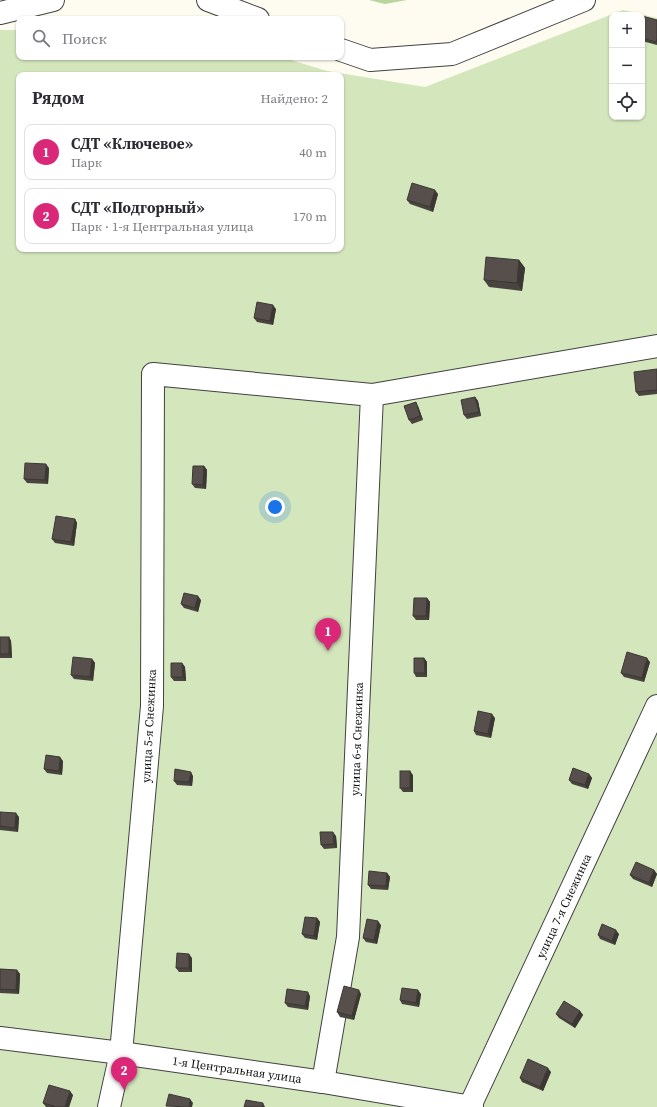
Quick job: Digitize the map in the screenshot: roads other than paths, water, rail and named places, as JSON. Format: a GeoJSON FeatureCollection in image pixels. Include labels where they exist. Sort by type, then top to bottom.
{"type":"FeatureCollection","features":[{"type":"Feature","properties":{"kind":"street"},"geometry":{"type":"LineString","coordinates":[[0,13],[53,0]]}},
{"type":"Feature","properties":{"kind":"street"},"geometry":{"type":"LineString","coordinates":[[208,0],[250,16]]}},
{"type":"Feature","properties":{"kind":"street"},"geometry":{"type":"LineString","coordinates":[[344,51],[370,60],[452,54],[584,0]]}},
{"type":"Feature","properties":{"kind":"street"},"geometry":{"type":"LineString","coordinates":[[372,395],[657,346]]}},
{"type":"Feature","properties":{"kind":"street","name":"улица 5-я Снежинка"},"geometry":{"type":"LineString","coordinates":[[109,1107],[122,1053],[152,706],[153,374],[372,395]]}},
{"type":"Feature","properties":{"kind":"street","name":"улица 6-я Снежинка"},"geometry":{"type":"LineString","coordinates":[[323,1082],[348,937],[372,395]]}},
{"type":"Feature","properties":{"kind":"street","name":"улица 7-я Снежинка"},"geometry":{"type":"LineString","coordinates":[[464,1106],[657,706]]}},
{"type":"Feature","properties":{"kind":"street","name":"1-я Центральная улица"},"geometry":{"type":"LineString","coordinates":[[0,1038],[122,1053],[323,1082],[464,1106]]}},
{"type":"Feature","properties":{"kind":"place","name":"СДТ «Ключевое»"},"geometry":{"type":"Point","coordinates":[328,651]}},
{"type":"Feature","properties":{"kind":"place","name":"СДТ «Подгорный»"},"geometry":{"type":"Point","coordinates":[124,1090]}}]}
